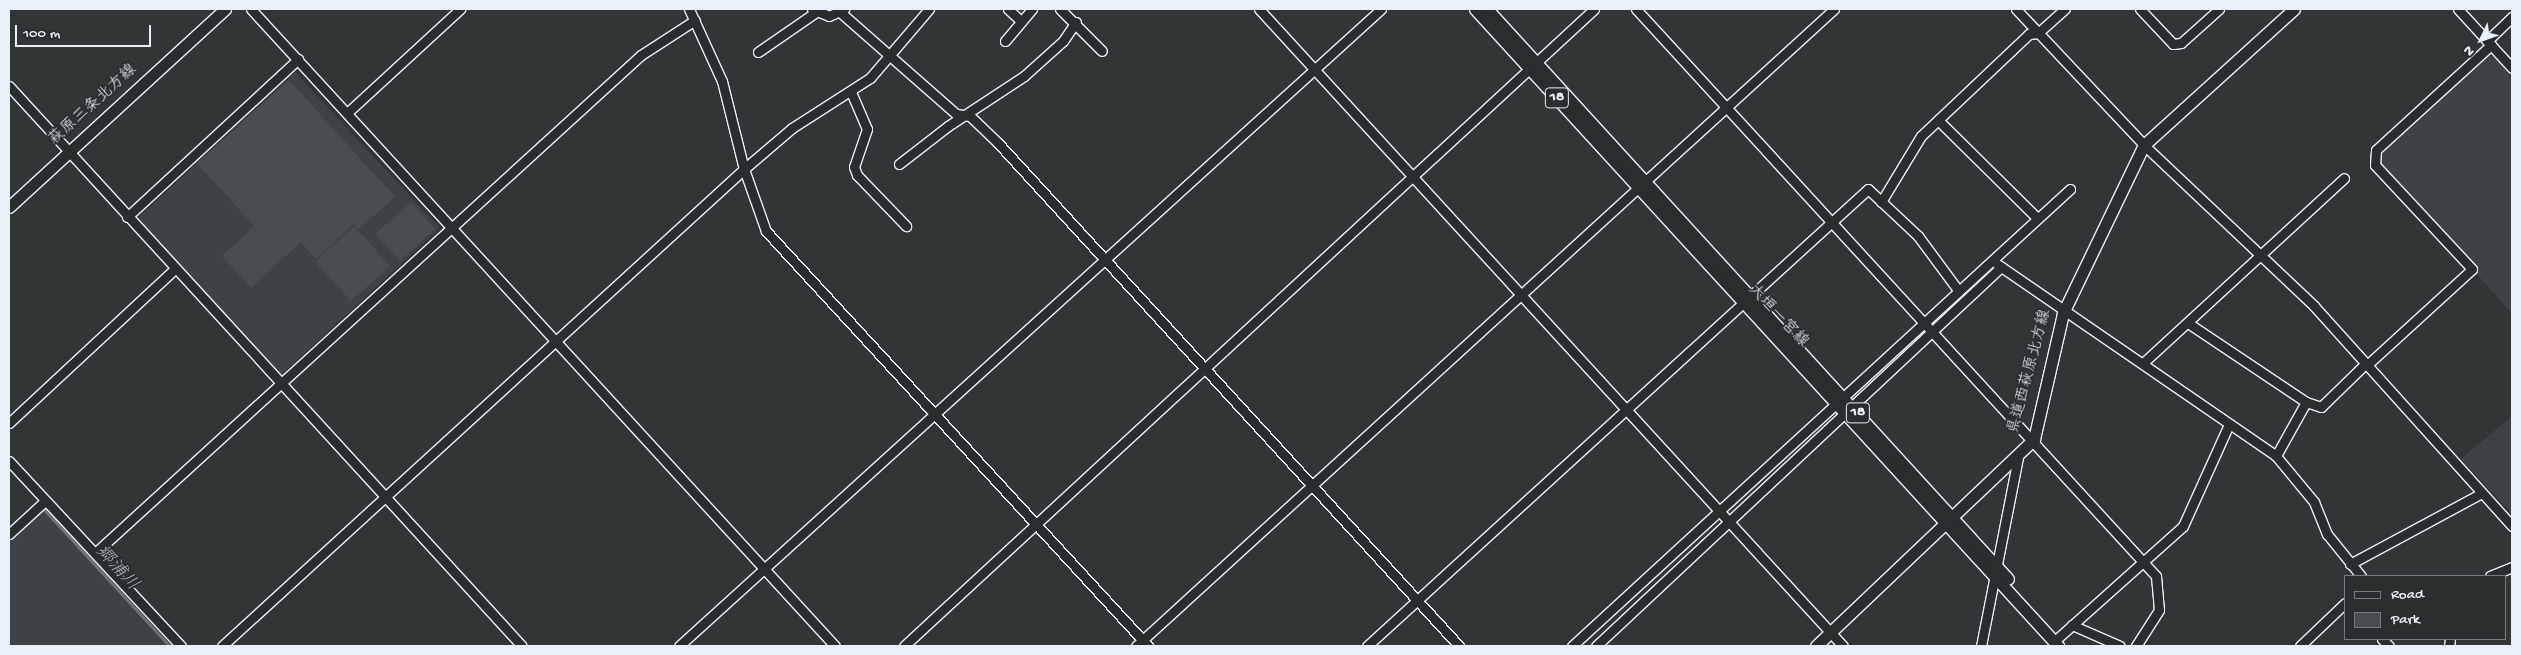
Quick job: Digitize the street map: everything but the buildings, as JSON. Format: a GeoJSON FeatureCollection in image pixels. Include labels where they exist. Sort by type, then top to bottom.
{"type":"FeatureCollection","features":[{"type":"Feature","properties":{"kind":"main road","name":"萩原三条北方線"},"geometry":{"type":"LineString","coordinates":[[9,207],[225,9]]}},
{"type":"Feature","properties":{"kind":"main road","name":"大垣一宮線"},"geometry":{"type":"LineString","coordinates":[[1475,9],[1532,64]]}},
{"type":"Feature","properties":{"kind":"main road","name":"大垣一宮線"},"geometry":{"type":"LineString","coordinates":[[1487,9],[1532,64],[1748,302],[1949,520],[1996,566],[2056,643]]}},
{"type":"Feature","properties":{"kind":"main road","name":"県道西萩原北方線"},"geometry":{"type":"LineString","coordinates":[[1816,646],[2018,457],[2034,439],[2065,309],[2144,145],[2294,9]]}},
{"type":"Feature","properties":{"kind":"main road","name":"大垣一宮線"},"geometry":{"type":"LineString","coordinates":[[1949,520],[1996,578],[2056,643],[2067,646]]}},
{"type":"Feature","properties":{"kind":"street"},"geometry":{"type":"LineString","coordinates":[[251,9],[836,646]]}},
{"type":"Feature","properties":{"kind":"street"},"geometry":{"type":"LineString","coordinates":[[347,113],[460,9]]}},
{"type":"Feature","properties":{"kind":"street"},"geometry":{"type":"LineString","coordinates":[[689,9],[722,81],[744,169],[766,231],[1036,525],[1142,644],[1520,295],[1834,9]]}},
{"type":"Feature","properties":{"kind":"street"},"geometry":{"type":"LineString","coordinates":[[222,646],[744,169],[792,128],[851,92],[888,58],[928,9]]}},
{"type":"Feature","properties":{"kind":"street"},"geometry":{"type":"LineString","coordinates":[[1008,9],[1020,21]]}},
{"type":"Feature","properties":{"kind":"street"},"geometry":{"type":"LineString","coordinates":[[1005,41],[1032,9]]}},
{"type":"Feature","properties":{"kind":"street"},"geometry":{"type":"LineString","coordinates":[[1060,9],[1076,22],[1102,51]]}},
{"type":"Feature","properties":{"kind":"street"},"geometry":{"type":"LineString","coordinates":[[1258,9],[1843,646]]}},
{"type":"Feature","properties":{"kind":"street"},"geometry":{"type":"LineString","coordinates":[[679,646],[1103,258],[1381,9]]}},
{"type":"Feature","properties":{"kind":"street"},"geometry":{"type":"LineString","coordinates":[[904,646],[1206,369],[1532,64],[1594,9]]}},
{"type":"Feature","properties":{"kind":"street"},"geometry":{"type":"LineString","coordinates":[[1636,9],[2034,439],[2156,576],[2159,610],[2136,646]]}},
{"type":"Feature","properties":{"kind":"street"},"geometry":{"type":"LineString","coordinates":[[2016,9],[2144,145],[2260,255],[2366,365],[2512,526]]}},
{"type":"Feature","properties":{"kind":"street"},"geometry":{"type":"LineString","coordinates":[[1881,202],[1912,146],[2029,34],[2038,33],[2065,9]]}},
{"type":"Feature","properties":{"kind":"street"},"geometry":{"type":"LineString","coordinates":[[2140,9],[2173,44],[2181,44],[2219,9]]}},
{"type":"Feature","properties":{"kind":"street"},"geometry":{"type":"LineString","coordinates":[[2458,9],[2512,68]]}},
{"type":"Feature","properties":{"kind":"street"},"geometry":{"type":"LineString","coordinates":[[758,52],[814,10],[829,16],[842,10],[888,58],[925,83],[956,114],[964,115],[998,143],[1460,646]]}},
{"type":"Feature","properties":{"kind":"street"},"geometry":{"type":"LineString","coordinates":[[2188,323],[2306,402],[2321,407],[2472,269],[2375,165],[2376,150],[2489,43],[2512,17]]}},
{"type":"Feature","properties":{"kind":"street"},"geometry":{"type":"LineString","coordinates":[[95,553],[279,382],[641,54],[695,20]]}},
{"type":"Feature","properties":{"kind":"street"},"geometry":{"type":"LineString","coordinates":[[899,164],[964,115],[1047,58],[1076,22]]}},
{"type":"Feature","properties":{"kind":"street"},"geometry":{"type":"LineString","coordinates":[[128,216],[298,59]]}},
{"type":"Feature","properties":{"kind":"street"},"geometry":{"type":"LineString","coordinates":[[9,86],[522,646]]}},
{"type":"Feature","properties":{"kind":"street"},"geometry":{"type":"LineString","coordinates":[[851,92],[867,129],[854,167],[857,175],[906,226]]}},
{"type":"Feature","properties":{"kind":"street"},"geometry":{"type":"LineString","coordinates":[[1938,120],[2037,218]]}},
{"type":"Feature","properties":{"kind":"street"},"geometry":{"type":"LineString","coordinates":[[2143,363],[2344,178]]}},
{"type":"Feature","properties":{"kind":"street"},"geometry":{"type":"LineString","coordinates":[[1572,646],[2070,188]]}},
{"type":"Feature","properties":{"kind":"street"},"geometry":{"type":"LineString","coordinates":[[1367,646],[1627,409],[1748,302],[1868,189],[1918,236],[1958,290]]}},
{"type":"Feature","properties":{"kind":"street"},"geometry":{"type":"LineString","coordinates":[[1991,260],[2065,309],[2276,456],[2314,502],[2327,534],[2360,575]]}},
{"type":"Feature","properties":{"kind":"street"},"geometry":{"type":"LineString","coordinates":[[1596,646],[2001,267]]}},
{"type":"Feature","properties":{"kind":"street"},"geometry":{"type":"LineString","coordinates":[[9,423],[175,269]]}},
{"type":"Feature","properties":{"kind":"street"},"geometry":{"type":"LineString","coordinates":[[2276,456],[2306,402]]}},
{"type":"Feature","properties":{"kind":"street"},"geometry":{"type":"LineString","coordinates":[[2056,643],[2072,625],[2183,526],[2229,424]]}},
{"type":"Feature","properties":{"kind":"street"},"geometry":{"type":"LineString","coordinates":[[1981,646],[1996,578],[1996,566],[2018,457]]}},
{"type":"Feature","properties":{"kind":"street"},"geometry":{"type":"LineString","coordinates":[[9,461],[181,646]]}},
{"type":"Feature","properties":{"kind":"street"},"geometry":{"type":"LineString","coordinates":[[2350,564],[2482,493]]}},
{"type":"Feature","properties":{"kind":"street"},"geometry":{"type":"LineString","coordinates":[[9,534],[45,500]]}},
{"type":"Feature","properties":{"kind":"street"},"geometry":{"type":"LineString","coordinates":[[2492,575],[2512,567]]}},
{"type":"Feature","properties":{"kind":"street"},"geometry":{"type":"LineString","coordinates":[[2300,646],[2344,604]]}},
{"type":"Feature","properties":{"kind":"street"},"geometry":{"type":"LineString","coordinates":[[2072,625],[2120,646]]}},
{"type":"Feature","properties":{"kind":"shaded area"},"geometry":{"type":"Polygon","coordinates":[[[2485,56],[2493,56],[2512,78],[2512,314],[2380,164],[2381,152],[2485,56]]]}},
{"type":"Feature","properties":{"kind":"shaded area"},"geometry":{"type":"Polygon","coordinates":[[[295,72],[440,228],[281,375],[137,219],[295,72]]]}},
{"type":"Feature","properties":{"kind":"shaded area"},"geometry":{"type":"Polygon","coordinates":[[[2512,416],[2512,514],[2461,459],[2512,416]]]}},
{"type":"Feature","properties":{"kind":"shaded area"},"geometry":{"type":"Polygon","coordinates":[[[44,510],[168,646],[9,646],[9,542],[44,510]]]}},
{"type":"Feature","properties":{"kind":"green space"},"geometry":{"type":"Polygon","coordinates":[[[289,80],[395,197],[359,229],[354,224],[316,259],[301,242],[251,288],[222,256],[254,226],[197,163],[289,80]]]}},
{"type":"Feature","properties":{"kind":"green space"},"geometry":{"type":"Polygon","coordinates":[[[411,202],[435,229],[400,261],[375,234],[411,202]]]}},
{"type":"Feature","properties":{"kind":"green space"},"geometry":{"type":"Polygon","coordinates":[[[354,226],[390,266],[351,301],[315,262],[354,226]]]}},
{"type":"Feature","properties":{"kind":"waterway","name":"郷浦川"},"geometry":{"type":"LineString","coordinates":[[44,509],[170,646]]}}]}
